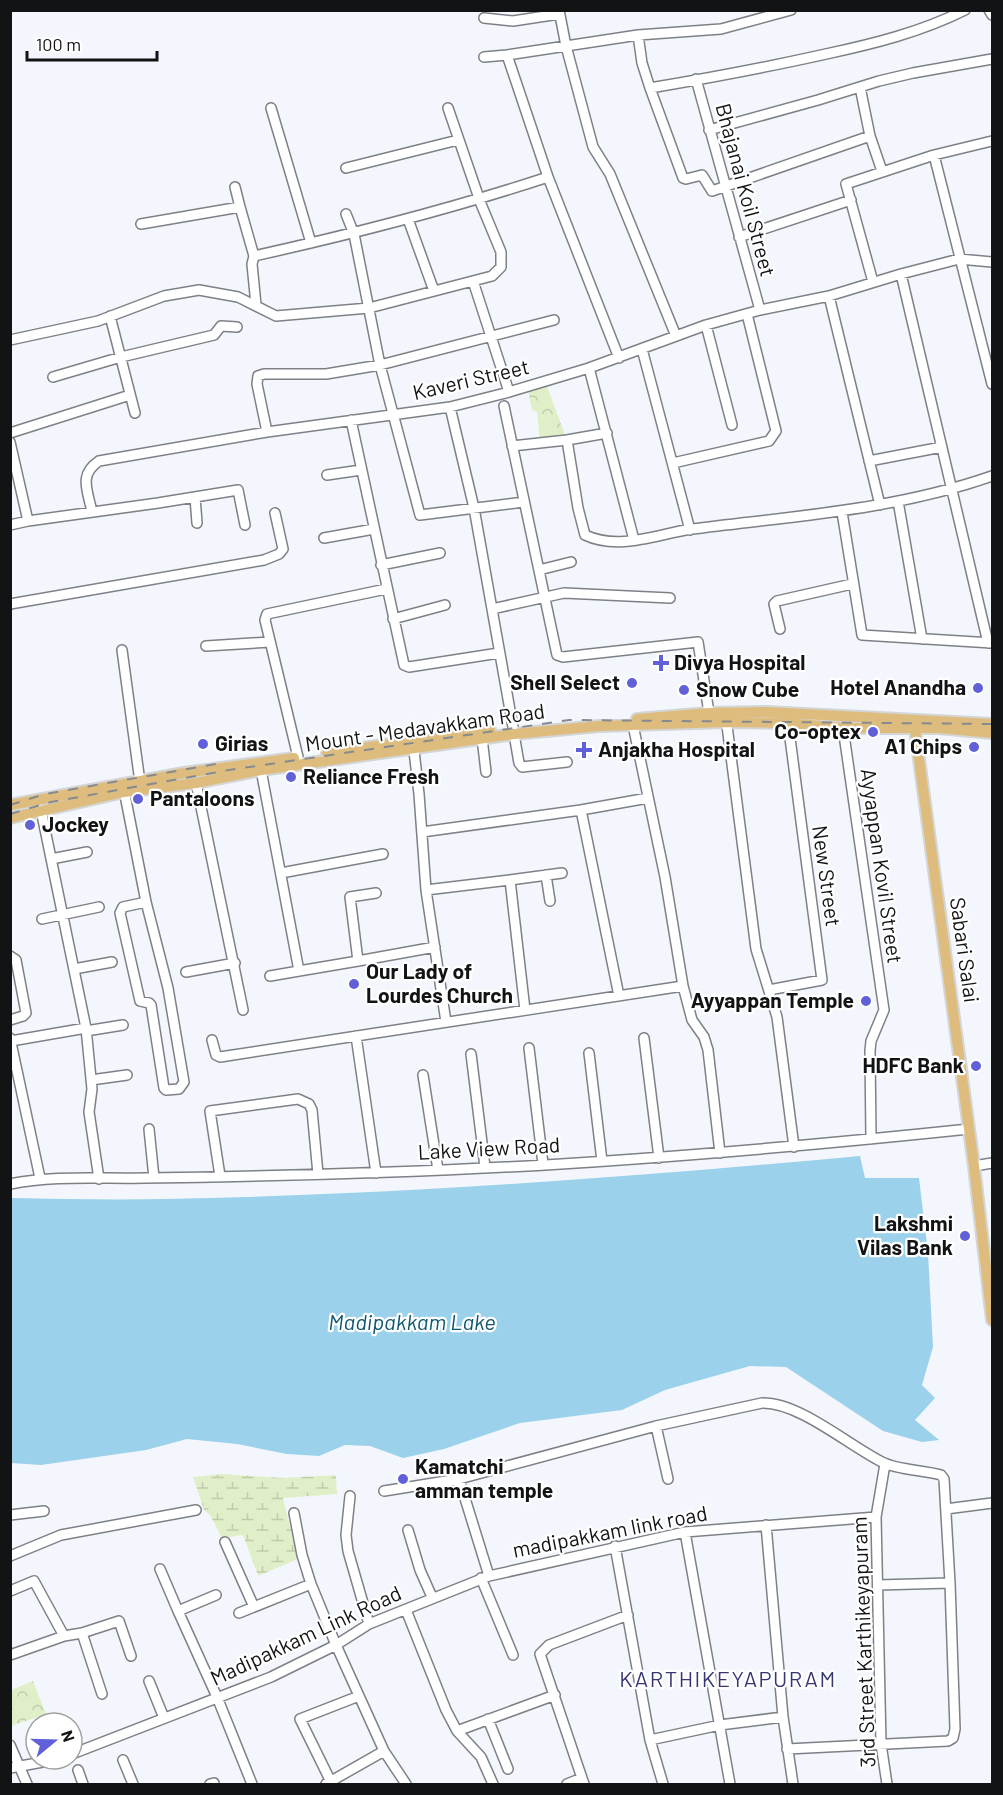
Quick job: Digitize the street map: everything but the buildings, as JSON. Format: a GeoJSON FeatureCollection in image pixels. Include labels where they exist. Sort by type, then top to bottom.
{"type":"FeatureCollection","features":[{"type":"Feature","properties":{"kind":"main road","name":"Mount - Medavakkam Road"},"geometry":{"type":"LineString","coordinates":[[10,818],[124,789],[140,782],[184,773],[298,757],[482,738],[513,730],[633,725],[767,712],[993,733]]}},
{"type":"Feature","properties":{"kind":"main road","name":"Mount - Medavakkam Road"},"geometry":{"type":"LineString","coordinates":[[10,805],[124,789],[196,783],[413,744],[513,730],[709,713],[726,717],[843,728],[914,724],[993,724]]}},
{"type":"Feature","properties":{"kind":"main road","name":"Sabari Salai"},"geometry":{"type":"LineString","coordinates":[[914,724],[993,1320]]}},
{"type":"Feature","properties":{"kind":"street"},"geometry":{"type":"LineString","coordinates":[[484,57],[638,35],[721,29],[791,10]]}},
{"type":"Feature","properties":{"kind":"street"},"geometry":{"type":"LineString","coordinates":[[650,88],[756,70],[878,43],[965,10]]}},
{"type":"Feature","properties":{"kind":"street"},"geometry":{"type":"LineString","coordinates":[[989,10],[993,15]]}},
{"type":"Feature","properties":{"kind":"street"},"geometry":{"type":"LineString","coordinates":[[484,18],[513,21],[559,12],[593,147],[609,174],[676,336]]}},
{"type":"Feature","properties":{"kind":"street"},"geometry":{"type":"LineString","coordinates":[[638,35],[642,63],[683,178],[702,175],[712,191],[870,136]]}},
{"type":"Feature","properties":{"kind":"street"},"geometry":{"type":"LineString","coordinates":[[507,55],[548,177],[619,358]]}},
{"type":"Feature","properties":{"kind":"street"},"geometry":{"type":"LineString","coordinates":[[709,130],[913,73],[993,59]]}},
{"type":"Feature","properties":{"kind":"street","name":"Bhajanai Koil Street"},"geometry":{"type":"LineString","coordinates":[[696,79],[760,310]]}},
{"type":"Feature","properties":{"kind":"street"},"geometry":{"type":"LineString","coordinates":[[860,87],[870,136],[882,171]]}},
{"type":"Feature","properties":{"kind":"street"},"geometry":{"type":"LineString","coordinates":[[271,108],[311,243]]}},
{"type":"Feature","properties":{"kind":"street"},"geometry":{"type":"LineString","coordinates":[[10,340],[98,321],[164,296],[199,290],[238,297],[276,316],[369,308],[492,276],[501,267],[501,252],[448,108]]}},
{"type":"Feature","properties":{"kind":"street"},"geometry":{"type":"LineString","coordinates":[[346,168],[459,140]]}},
{"type":"Feature","properties":{"kind":"street"},"geometry":{"type":"LineString","coordinates":[[873,282],[846,184],[934,154],[993,141]]}},
{"type":"Feature","properties":{"kind":"street"},"geometry":{"type":"LineString","coordinates":[[934,154],[959,259],[993,384]]}},
{"type":"Feature","properties":{"kind":"street"},"geometry":{"type":"LineString","coordinates":[[254,256],[354,234],[480,200],[548,177]]}},
{"type":"Feature","properties":{"kind":"street"},"geometry":{"type":"LineString","coordinates":[[235,187],[254,256],[252,264],[256,305]]}},
{"type":"Feature","properties":{"kind":"street"},"geometry":{"type":"LineString","coordinates":[[739,237],[851,200]]}},
{"type":"Feature","properties":{"kind":"street"},"geometry":{"type":"LineString","coordinates":[[141,224],[240,207]]}},
{"type":"Feature","properties":{"kind":"street"},"geometry":{"type":"LineString","coordinates":[[346,214],[354,234],[381,365],[420,515],[524,502]]}},
{"type":"Feature","properties":{"kind":"street"},"geometry":{"type":"LineString","coordinates":[[408,219],[434,291]]}},
{"type":"Feature","properties":{"kind":"street","name":"Kaveri Street"},"geometry":{"type":"LineString","coordinates":[[554,320],[381,365],[326,374],[273,373],[258,376],[257,384],[267,432],[450,406],[509,392],[589,368],[706,325],[760,310],[829,296],[959,259],[993,262]]}},
{"type":"Feature","properties":{"kind":"street"},"geometry":{"type":"LineString","coordinates":[[842,512],[862,636],[990,643],[901,274]]}},
{"type":"Feature","properties":{"kind":"street"},"geometry":{"type":"LineString","coordinates":[[473,281],[509,392]]}},
{"type":"Feature","properties":{"kind":"street"},"geometry":{"type":"LineString","coordinates":[[829,296],[880,505]]}},
{"type":"Feature","properties":{"kind":"street"},"geometry":{"type":"LineString","coordinates":[[673,463],[770,441],[777,431],[747,314]]}},
{"type":"Feature","properties":{"kind":"street"},"geometry":{"type":"LineString","coordinates":[[110,316],[135,413]]}},
{"type":"Feature","properties":{"kind":"street"},"geometry":{"type":"LineString","coordinates":[[706,325],[732,424]]}},
{"type":"Feature","properties":{"kind":"street"},"geometry":{"type":"LineString","coordinates":[[53,377],[121,357],[214,335],[221,326],[237,327]]}},
{"type":"Feature","properties":{"kind":"street"},"geometry":{"type":"LineString","coordinates":[[642,350],[690,530]]}},
{"type":"Feature","properties":{"kind":"street"},"geometry":{"type":"LineString","coordinates":[[589,368],[634,540]]}},
{"type":"Feature","properties":{"kind":"street"},"geometry":{"type":"LineString","coordinates":[[10,433],[130,395]]}},
{"type":"Feature","properties":{"kind":"street"},"geometry":{"type":"LineString","coordinates":[[450,406],[474,508],[519,763],[522,767],[567,762]]}},
{"type":"Feature","properties":{"kind":"street"},"geometry":{"type":"LineString","coordinates":[[504,406],[556,655],[563,657],[698,642],[709,713]]}},
{"type":"Feature","properties":{"kind":"street"},"geometry":{"type":"LineString","coordinates":[[351,420],[404,665],[410,667],[499,653]]}},
{"type":"Feature","properties":{"kind":"street"},"geometry":{"type":"LineString","coordinates":[[92,512],[85,475],[89,468],[99,461],[267,432]]}},
{"type":"Feature","properties":{"kind":"street"},"geometry":{"type":"LineString","coordinates":[[512,446],[607,434]]}},
{"type":"Feature","properties":{"kind":"street"},"geometry":{"type":"LineString","coordinates":[[567,440],[578,508],[585,535],[597,541],[620,543],[690,530],[842,512],[952,490],[993,477]]}},
{"type":"Feature","properties":{"kind":"street"},"geometry":{"type":"LineString","coordinates":[[10,442],[28,521]]}},
{"type":"Feature","properties":{"kind":"street"},"geometry":{"type":"LineString","coordinates":[[869,461],[942,447]]}},
{"type":"Feature","properties":{"kind":"street"},"geometry":{"type":"LineString","coordinates":[[327,475],[361,470]]}},
{"type":"Feature","properties":{"kind":"street"},"geometry":{"type":"LineString","coordinates":[[10,525],[238,490],[245,525]]}},
{"type":"Feature","properties":{"kind":"street"},"geometry":{"type":"LineString","coordinates":[[195,497],[197,523]]}},
{"type":"Feature","properties":{"kind":"street"},"geometry":{"type":"LineString","coordinates":[[898,501],[922,639]]}},
{"type":"Feature","properties":{"kind":"street"},"geometry":{"type":"LineString","coordinates":[[10,604],[264,560],[279,554],[283,549],[275,513]]}},
{"type":"Feature","properties":{"kind":"street"},"geometry":{"type":"LineString","coordinates":[[324,538],[374,529]]}},
{"type":"Feature","properties":{"kind":"street"},"geometry":{"type":"LineString","coordinates":[[381,565],[440,553]]}},
{"type":"Feature","properties":{"kind":"street"},"geometry":{"type":"LineString","coordinates":[[539,570],[571,562]]}},
{"type":"Feature","properties":{"kind":"street"},"geometry":{"type":"LineString","coordinates":[[780,629],[774,604],[777,601],[852,584]]}},
{"type":"Feature","properties":{"kind":"street"},"geometry":{"type":"LineString","coordinates":[[298,757],[265,620],[267,614],[386,589]]}},
{"type":"Feature","properties":{"kind":"street"},"geometry":{"type":"LineString","coordinates":[[492,609],[564,593],[670,598]]}},
{"type":"Feature","properties":{"kind":"street"},"geometry":{"type":"LineString","coordinates":[[393,619],[446,605]]}},
{"type":"Feature","properties":{"kind":"street"},"geometry":{"type":"LineString","coordinates":[[206,646],[270,642]]}},
{"type":"Feature","properties":{"kind":"street"},"geometry":{"type":"LineString","coordinates":[[122,650],[140,782]]}},
{"type":"Feature","properties":{"kind":"street"},"geometry":{"type":"LineString","coordinates":[[726,717],[756,949],[777,1017],[794,1147]]}},
{"type":"Feature","properties":{"kind":"street","name":"New Street"},"geometry":{"type":"LineString","coordinates":[[769,990],[822,980],[788,723]]}},
{"type":"Feature","properties":{"kind":"street"},"geometry":{"type":"LineString","coordinates":[[633,725],[665,877],[683,986],[692,1020],[704,1037],[708,1050],[720,1153]]}},
{"type":"Feature","properties":{"kind":"street","name":"Ayyappan Kovil Street"},"geometry":{"type":"LineString","coordinates":[[843,728],[884,1010],[870,1050],[871,1139]]}},
{"type":"Feature","properties":{"kind":"street"},"geometry":{"type":"LineString","coordinates":[[482,738],[486,772]]}},
{"type":"Feature","properties":{"kind":"street"},"geometry":{"type":"LineString","coordinates":[[413,744],[426,890],[446,1022]]}},
{"type":"Feature","properties":{"kind":"street"},"geometry":{"type":"LineString","coordinates":[[261,770],[298,971]]}},
{"type":"Feature","properties":{"kind":"street"},"geometry":{"type":"LineString","coordinates":[[196,783],[243,1010]]}},
{"type":"Feature","properties":{"kind":"street"},"geometry":{"type":"LineString","coordinates":[[124,789],[146,902],[168,988],[184,1082],[179,1089],[166,1090],[164,1088],[151,1005],[140,1000],[120,913],[123,907],[146,902]]}},
{"type":"Feature","properties":{"kind":"street"},"geometry":{"type":"LineString","coordinates":[[422,832],[581,810],[648,798]]}},
{"type":"Feature","properties":{"kind":"street"},"geometry":{"type":"LineString","coordinates":[[41,810],[86,1029],[92,1096],[88,1112],[99,1179]]}},
{"type":"Feature","properties":{"kind":"street"},"geometry":{"type":"LineString","coordinates":[[581,810],[619,996]]}},
{"type":"Feature","properties":{"kind":"street"},"geometry":{"type":"LineString","coordinates":[[51,859],[87,852]]}},
{"type":"Feature","properties":{"kind":"street"},"geometry":{"type":"LineString","coordinates":[[281,873],[383,854]]}},
{"type":"Feature","properties":{"kind":"street"},"geometry":{"type":"LineString","coordinates":[[426,890],[562,873]]}},
{"type":"Feature","properties":{"kind":"street"},"geometry":{"type":"LineString","coordinates":[[546,875],[550,901]]}},
{"type":"Feature","properties":{"kind":"street"},"geometry":{"type":"LineString","coordinates":[[510,880],[525,1010]]}},
{"type":"Feature","properties":{"kind":"street"},"geometry":{"type":"LineString","coordinates":[[358,961],[350,897],[376,893]]}},
{"type":"Feature","properties":{"kind":"street"},"geometry":{"type":"LineString","coordinates":[[42,919],[99,907]]}},
{"type":"Feature","properties":{"kind":"street"},"geometry":{"type":"LineString","coordinates":[[270,976],[435,947]]}},
{"type":"Feature","properties":{"kind":"street"},"geometry":{"type":"LineString","coordinates":[[10,956],[16,960],[26,1013],[10,1020]]}},
{"type":"Feature","properties":{"kind":"street"},"geometry":{"type":"LineString","coordinates":[[74,969],[112,962]]}},
{"type":"Feature","properties":{"kind":"street"},"geometry":{"type":"LineString","coordinates":[[186,972],[235,963]]}},
{"type":"Feature","properties":{"kind":"street"},"geometry":{"type":"LineString","coordinates":[[212,1040],[216,1055],[220,1057],[683,986]]}},
{"type":"Feature","properties":{"kind":"street"},"geometry":{"type":"LineString","coordinates":[[40,1178],[11,1039],[123,1025]]}},
{"type":"Feature","properties":{"kind":"street"},"geometry":{"type":"LineString","coordinates":[[356,1036],[376,1173]]}},
{"type":"Feature","properties":{"kind":"street"},"geometry":{"type":"LineString","coordinates":[[644,1038],[659,1158]]}},
{"type":"Feature","properties":{"kind":"street"},"geometry":{"type":"LineString","coordinates":[[529,1048],[543,1164]]}},
{"type":"Feature","properties":{"kind":"street"},"geometry":{"type":"LineString","coordinates":[[589,1053],[602,1161]]}},
{"type":"Feature","properties":{"kind":"street"},"geometry":{"type":"LineString","coordinates":[[471,1054],[485,1167]]}},
{"type":"Feature","properties":{"kind":"street"},"geometry":{"type":"LineString","coordinates":[[91,1080],[127,1075]]}},
{"type":"Feature","properties":{"kind":"street"},"geometry":{"type":"LineString","coordinates":[[423,1075],[438,1170]]}},
{"type":"Feature","properties":{"kind":"street"},"geometry":{"type":"LineString","coordinates":[[220,1176],[210,1111],[298,1099],[305,1100],[312,1110],[318,1174]]}},
{"type":"Feature","properties":{"kind":"street"},"geometry":{"type":"LineString","coordinates":[[148,1129],[154,1178]]}},
{"type":"Feature","properties":{"kind":"street","name":"Lake View Road"},"geometry":{"type":"LineString","coordinates":[[10,1184],[40,1178],[99,1179],[376,1173],[659,1158],[969,1129]]}},
{"type":"Feature","properties":{"kind":"street"},"geometry":{"type":"LineString","coordinates":[[974,1166],[993,1163]]}},
{"type":"Feature","properties":{"kind":"street"},"geometry":{"type":"LineString","coordinates":[[384,1491],[459,1479],[656,1426],[762,1403],[782,1404],[885,1464],[941,1475],[944,1479],[950,1583],[954,1729],[952,1738],[948,1742],[787,1749]]}},
{"type":"Feature","properties":{"kind":"street"},"geometry":{"type":"LineString","coordinates":[[656,1426],[668,1479]]}},
{"type":"Feature","properties":{"kind":"street","name":"3rd Street Karthikeyapuram"},"geometry":{"type":"LineString","coordinates":[[885,1464],[876,1517],[881,1744],[887,1785]]}},
{"type":"Feature","properties":{"kind":"street","name":"madipakkam link road"},"geometry":{"type":"LineString","coordinates":[[459,1479],[485,1577],[685,1532],[876,1517]]}},
{"type":"Feature","properties":{"kind":"street"},"geometry":{"type":"LineString","coordinates":[[350,1496],[346,1535],[348,1551],[369,1624]]}},
{"type":"Feature","properties":{"kind":"street"},"geometry":{"type":"LineString","coordinates":[[946,1509],[993,1503]]}},
{"type":"Feature","properties":{"kind":"street"},"geometry":{"type":"LineString","coordinates":[[10,1556],[61,1535],[196,1510]]}},
{"type":"Feature","properties":{"kind":"street"},"geometry":{"type":"LineString","coordinates":[[10,1515],[44,1511]]}},
{"type":"Feature","properties":{"kind":"street"},"geometry":{"type":"LineString","coordinates":[[294,1513],[311,1584],[336,1645],[384,1751],[406,1785]]}},
{"type":"Feature","properties":{"kind":"street"},"geometry":{"type":"LineString","coordinates":[[766,1525],[783,1717],[793,1785]]}},
{"type":"Feature","properties":{"kind":"street"},"geometry":{"type":"LineString","coordinates":[[408,1530],[420,1570],[432,1597]]}},
{"type":"Feature","properties":{"kind":"street"},"geometry":{"type":"LineString","coordinates":[[685,1532],[730,1785]]}},
{"type":"Feature","properties":{"kind":"street"},"geometry":{"type":"LineString","coordinates":[[225,1542],[254,1607]]}},
{"type":"Feature","properties":{"kind":"street"},"geometry":{"type":"LineString","coordinates":[[615,1546],[650,1740],[663,1785]]}},
{"type":"Feature","properties":{"kind":"street"},"geometry":{"type":"LineString","coordinates":[[160,1569],[218,1697],[252,1785]]}},
{"type":"Feature","properties":{"kind":"street"},"geometry":{"type":"LineString","coordinates":[[485,1577],[513,1655]]}},
{"type":"Feature","properties":{"kind":"street","name":"Madipakkam Link Road"},"geometry":{"type":"LineString","coordinates":[[84,1749],[271,1677],[336,1645],[369,1624],[485,1577]]}},
{"type":"Feature","properties":{"kind":"street"},"geometry":{"type":"LineString","coordinates":[[10,1591],[34,1581],[64,1636]]}},
{"type":"Feature","properties":{"kind":"street"},"geometry":{"type":"LineString","coordinates":[[878,1585],[950,1583]]}},
{"type":"Feature","properties":{"kind":"street"},"geometry":{"type":"LineString","coordinates":[[239,1613],[311,1584]]}},
{"type":"Feature","properties":{"kind":"street"},"geometry":{"type":"LineString","coordinates":[[178,1611],[216,1595]]}},
{"type":"Feature","properties":{"kind":"street"},"geometry":{"type":"LineString","coordinates":[[406,1610],[446,1710],[457,1731],[481,1757],[494,1785]]}},
{"type":"Feature","properties":{"kind":"street"},"geometry":{"type":"LineString","coordinates":[[567,1785],[584,1781],[540,1654],[549,1645],[628,1615]]}},
{"type":"Feature","properties":{"kind":"street"},"geometry":{"type":"LineString","coordinates":[[10,1655],[64,1636],[82,1633],[119,1621],[131,1656]]}},
{"type":"Feature","properties":{"kind":"street"},"geometry":{"type":"LineString","coordinates":[[82,1633],[102,1694]]}},
{"type":"Feature","properties":{"kind":"street"},"geometry":{"type":"LineString","coordinates":[[150,1681],[164,1718]]}},
{"type":"Feature","properties":{"kind":"street"},"geometry":{"type":"LineString","coordinates":[[457,1731],[555,1695]]}},
{"type":"Feature","properties":{"kind":"street"},"geometry":{"type":"LineString","coordinates":[[359,1696],[300,1719],[330,1784],[384,1751]]}},
{"type":"Feature","properties":{"kind":"street"},"geometry":{"type":"LineString","coordinates":[[650,1740],[720,1725],[783,1717]]}},
{"type":"Feature","properties":{"kind":"street"},"geometry":{"type":"LineString","coordinates":[[488,1719],[508,1769]]}},
{"type":"Feature","properties":{"kind":"street"},"geometry":{"type":"LineString","coordinates":[[10,1745],[15,1767],[27,1785]]}},
{"type":"Feature","properties":{"kind":"street"},"geometry":{"type":"LineString","coordinates":[[123,1760],[132,1785]]}},
{"type":"Feature","properties":{"kind":"green space"},"geometry":{"type":"Polygon","coordinates":[[[546,384],[567,440],[540,443],[537,412],[532,410],[528,390],[546,384]]]}},
{"type":"Feature","properties":{"kind":"green space"},"geometry":{"type":"Polygon","coordinates":[[[223,1474],[282,1478],[336,1475],[337,1494],[283,1498],[298,1559],[258,1576],[243,1535],[222,1538],[210,1515],[204,1510],[193,1477],[223,1474]]]}},
{"type":"Feature","properties":{"kind":"green space"},"geometry":{"type":"Polygon","coordinates":[[[33,1681],[45,1711],[24,1711],[24,1722],[11,1726],[11,1690],[33,1681]]]}},
{"type":"Feature","properties":{"kind":"water","name":"Madipakkam Lake"},"geometry":{"type":"Polygon","coordinates":[[[860,1156],[865,1178],[919,1178],[928,1253],[933,1347],[922,1385],[935,1398],[915,1420],[939,1440],[922,1442],[883,1431],[786,1367],[750,1366],[665,1390],[622,1410],[520,1423],[444,1449],[403,1458],[370,1446],[345,1445],[319,1456],[287,1454],[237,1444],[187,1439],[146,1450],[41,1465],[11,1463],[11,1198],[145,1199],[339,1194],[600,1178],[860,1156]]]}},
{"type":"Feature","properties":{"kind":"railway"},"geometry":{"type":"LineString","coordinates":[[10,814],[51,802],[229,770],[569,720],[992,724]]}},
{"type":"Feature","properties":{"kind":"railway"},"geometry":{"type":"LineString","coordinates":[[10,805],[45,794],[216,764]]}},
{"type":"Feature","properties":{"kind":"place","name":"Divya Hospital"},"geometry":{"type":"Point","coordinates":[661,663]}},
{"type":"Feature","properties":{"kind":"place","name":"Shell Select"},"geometry":{"type":"Point","coordinates":[632,683]}},
{"type":"Feature","properties":{"kind":"place","name":"Hotel Anandha"},"geometry":{"type":"Point","coordinates":[978,688]}},
{"type":"Feature","properties":{"kind":"place","name":"Snow Cube"},"geometry":{"type":"Point","coordinates":[684,690]}},
{"type":"Feature","properties":{"kind":"place","name":"Co-optex"},"geometry":{"type":"Point","coordinates":[873,732]}},
{"type":"Feature","properties":{"kind":"place","name":"Girias"},"geometry":{"type":"Point","coordinates":[203,744]}},
{"type":"Feature","properties":{"kind":"place","name":"A1 Chips"},"geometry":{"type":"Point","coordinates":[974,747]}},
{"type":"Feature","properties":{"kind":"place","name":"Anjakha Hospital"},"geometry":{"type":"Point","coordinates":[584,750]}},
{"type":"Feature","properties":{"kind":"place","name":"Reliance Fresh"},"geometry":{"type":"Point","coordinates":[291,777]}},
{"type":"Feature","properties":{"kind":"place","name":"Pantaloons"},"geometry":{"type":"Point","coordinates":[138,799]}},
{"type":"Feature","properties":{"kind":"place","name":"Jockey"},"geometry":{"type":"Point","coordinates":[30,825]}},
{"type":"Feature","properties":{"kind":"place","name":"Our Lady of Lourdes Church"},"geometry":{"type":"Point","coordinates":[354,984]}},
{"type":"Feature","properties":{"kind":"place","name":"Ayyappan Temple"},"geometry":{"type":"Point","coordinates":[866,1001]}},
{"type":"Feature","properties":{"kind":"place","name":"HDFC Bank"},"geometry":{"type":"Point","coordinates":[976,1066]}},
{"type":"Feature","properties":{"kind":"place","name":"Lakshmi Vilas Bank"},"geometry":{"type":"Point","coordinates":[965,1236]}},
{"type":"Feature","properties":{"kind":"place","name":"Kamatchi amman temple"},"geometry":{"type":"Point","coordinates":[403,1479]}},
{"type":"Feature","properties":{"kind":"district","name":"KARTHIKEYAPURAM"},"geometry":{"type":"Point","coordinates":[728,1679]}}]}
